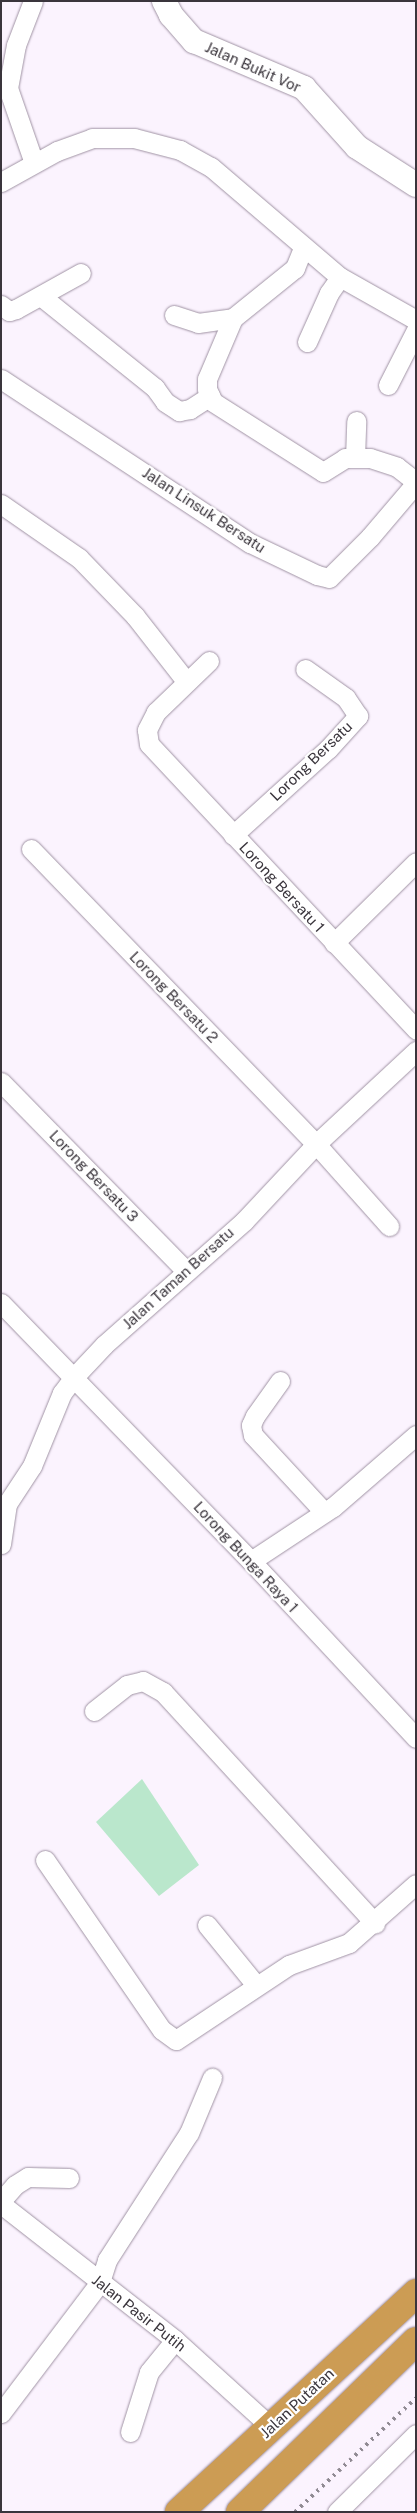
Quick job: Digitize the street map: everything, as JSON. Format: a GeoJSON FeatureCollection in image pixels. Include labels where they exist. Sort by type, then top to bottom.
{"type":"FeatureCollection","features":[{"type":"Feature","properties":{"kind":"highway","name":"Jalan Putatan"},"geometry":{"type":"LineString","coordinates":[[179,2512],[416,2293]]}},
{"type":"Feature","properties":{"kind":"highway"},"geometry":{"type":"LineString","coordinates":[[240,2512],[322,2430],[416,2341]]}},
{"type":"Feature","properties":{"kind":"highway"},"geometry":{"type":"LineString","coordinates":[[271,2428],[322,2430]]}},
{"type":"Feature","properties":{"kind":"street"},"geometry":{"type":"LineString","coordinates":[[32,1],[16,44],[8,88],[34,163]]}},
{"type":"Feature","properties":{"kind":"street","name":"Jalan Bukit Vor"},"geometry":{"type":"LineString","coordinates":[[164,1],[171,15],[194,41],[304,88],[357,147],[416,184]]}},
{"type":"Feature","properties":{"kind":"street"},"geometry":{"type":"LineString","coordinates":[[1,182],[34,163],[92,138],[134,138],[180,150],[211,167],[340,277],[416,320]]}},
{"type":"Feature","properties":{"kind":"street"},"geometry":{"type":"LineString","coordinates":[[304,248],[295,268],[232,318],[207,379],[210,396],[213,402],[323,472],[345,458],[370,458],[397,467],[416,482]]}},
{"type":"Feature","properties":{"kind":"street"},"geometry":{"type":"LineString","coordinates":[[1,305],[9,311],[42,297],[81,273]]}},
{"type":"Feature","properties":{"kind":"street"},"geometry":{"type":"LineString","coordinates":[[307,342],[329,293],[340,277]]}},
{"type":"Feature","properties":{"kind":"street"},"geometry":{"type":"LineString","coordinates":[[42,297],[155,388],[165,402],[179,411],[190,409],[210,396]]}},
{"type":"Feature","properties":{"kind":"street"},"geometry":{"type":"LineString","coordinates":[[174,315],[198,323],[232,318]]}},
{"type":"Feature","properties":{"kind":"street"},"geometry":{"type":"LineString","coordinates":[[388,386],[416,330]]}},
{"type":"Feature","properties":{"kind":"street","name":"Jalan Linsuk Bersatu"},"geometry":{"type":"LineString","coordinates":[[1,379],[250,543],[317,575],[329,578],[370,537],[416,482]]}},
{"type":"Feature","properties":{"kind":"street"},"geometry":{"type":"LineString","coordinates":[[355,458],[356,420]]}},
{"type":"Feature","properties":{"kind":"street"},"geometry":{"type":"LineString","coordinates":[[1,504],[79,558],[135,616],[186,681],[209,661]]}},
{"type":"Feature","properties":{"kind":"street","name":"Lorong Bersatu"},"geometry":{"type":"LineString","coordinates":[[233,835],[328,749],[358,716],[346,698],[305,669]]}},
{"type":"Feature","properties":{"kind":"street","name":"Lorong Bersatu 1"},"geometry":{"type":"LineString","coordinates":[[186,681],[156,712],[147,730],[149,744],[416,1029]]}},
{"type":"Feature","properties":{"kind":"street","name":"Lorong Bersatu 2"},"geometry":{"type":"LineString","coordinates":[[31,849],[316,1144],[389,1226]]}},
{"type":"Feature","properties":{"kind":"street"},"geometry":{"type":"LineString","coordinates":[[334,943],[416,862]]}},
{"type":"Feature","properties":{"kind":"street","name":"Jalan Taman Bersatu"},"geometry":{"type":"LineString","coordinates":[[1,1544],[4,1502],[32,1466],[62,1393],[74,1377],[104,1345],[186,1270],[244,1221],[316,1144],[416,1051]]}},
{"type":"Feature","properties":{"kind":"street","name":"Lorong Bersatu 3"},"geometry":{"type":"LineString","coordinates":[[1,1082],[186,1270]]}},
{"type":"Feature","properties":{"kind":"street","name":"Lorong Bunga Raya 1"},"geometry":{"type":"LineString","coordinates":[[1,1303],[251,1561],[416,1738]]}},
{"type":"Feature","properties":{"kind":"street"},"geometry":{"type":"LineString","coordinates":[[280,1381],[255,1416],[251,1425],[253,1435],[324,1512]]}},
{"type":"Feature","properties":{"kind":"street"},"geometry":{"type":"LineString","coordinates":[[251,1561],[324,1512],[416,1435]]}},
{"type":"Feature","properties":{"kind":"street"},"geometry":{"type":"LineString","coordinates":[[94,1712],[127,1685],[143,1681],[163,1692],[375,1923]]}},
{"type":"Feature","properties":{"kind":"street"},"geometry":{"type":"LineString","coordinates":[[45,1860],[162,2030],[176,2040],[256,1985],[289,1965],[349,1943],[375,1923],[416,1884]]}},
{"type":"Feature","properties":{"kind":"street"},"geometry":{"type":"LineString","coordinates":[[207,1925],[256,1985]]}},
{"type":"Feature","properties":{"kind":"street"},"geometry":{"type":"LineString","coordinates":[[1,2413],[100,2282],[107,2260],[189,2133],[212,2078]]}},
{"type":"Feature","properties":{"kind":"street"},"geometry":{"type":"LineString","coordinates":[[1,2202],[15,2184],[28,2177],[69,2178]]}},
{"type":"Feature","properties":{"kind":"street","name":"Jalan Pasir Putih"},"geometry":{"type":"LineString","coordinates":[[1,2202],[175,2340],[271,2428]]}},
{"type":"Feature","properties":{"kind":"street"},"geometry":{"type":"LineString","coordinates":[[130,2432],[149,2372],[175,2340]]}},
{"type":"Feature","properties":{"kind":"street"},"geometry":{"type":"LineString","coordinates":[[336,2512],[416,2434]]}},
{"type":"Feature","properties":{"kind":"green space"},"geometry":{"type":"Polygon","coordinates":[[[142,1779],[199,1865],[159,1896],[96,1822],[142,1779]]]}},
{"type":"Feature","properties":{"kind":"railway"},"geometry":{"type":"LineString","coordinates":[[295,2512],[416,2398]]}}]}
